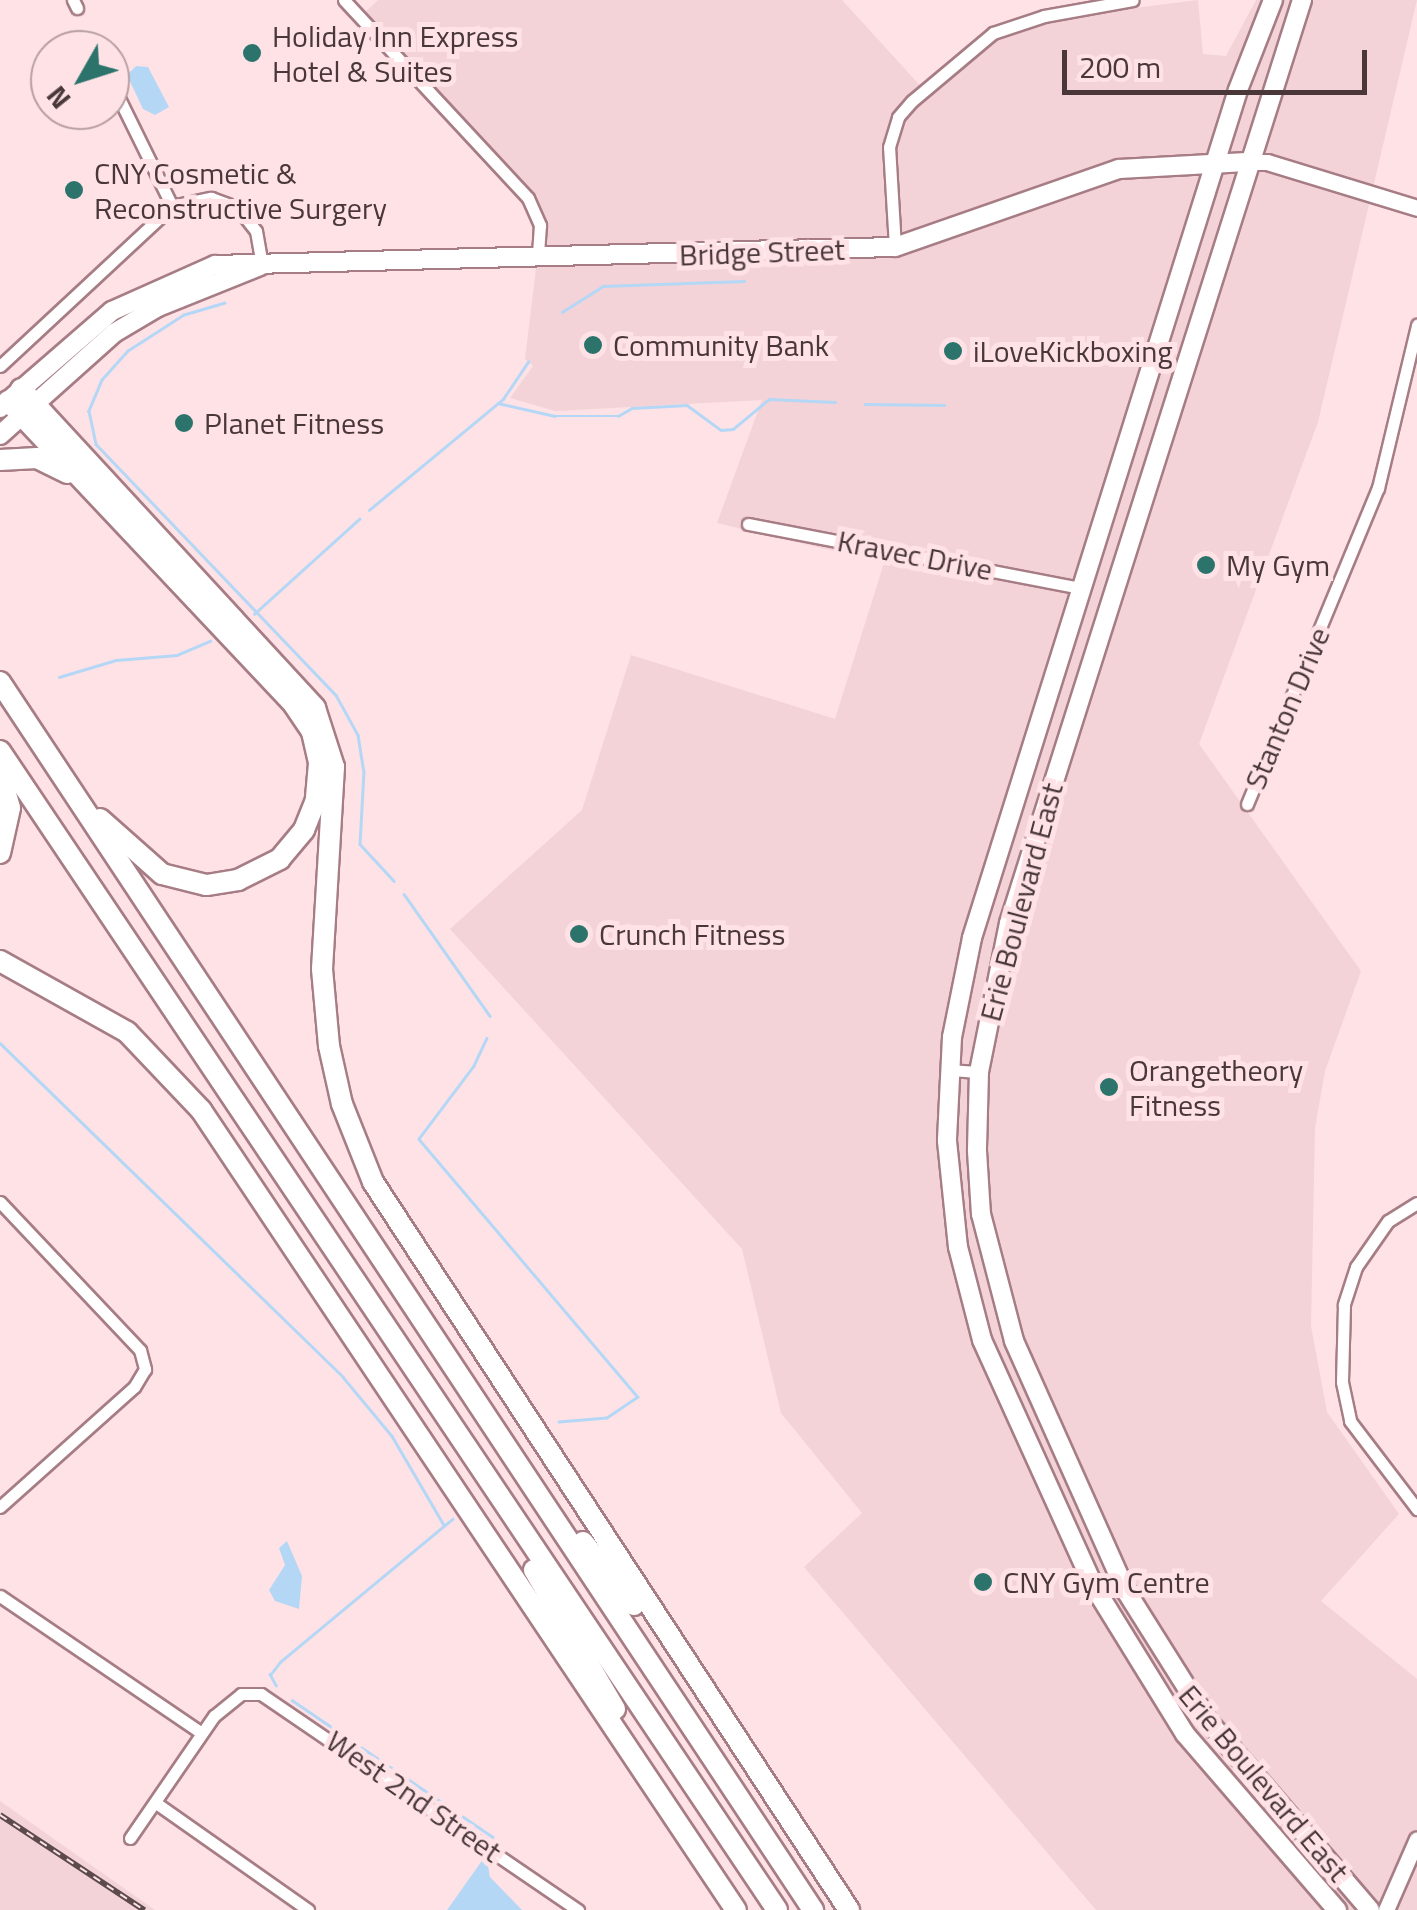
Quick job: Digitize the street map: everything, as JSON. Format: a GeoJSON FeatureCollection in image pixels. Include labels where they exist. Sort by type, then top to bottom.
{"type":"FeatureCollection","features":[{"type":"Feature","properties":{"kind":"highway"},"geometry":{"type":"LineString","coordinates":[[17,403],[294,705],[312,732],[319,783],[304,830],[280,859],[238,880],[206,885],[162,874],[138,859],[59,772]]}},
{"type":"Feature","properties":{"kind":"highway"},"geometry":{"type":"LineString","coordinates":[[17,403],[295,682],[326,728],[334,767],[324,1004],[351,1132],[392,1216],[849,1910]]}},
{"type":"Feature","properties":{"kind":"highway"},"geometry":{"type":"LineString","coordinates":[[0,460],[51,462],[92,489]]}},
{"type":"Feature","properties":{"kind":"highway"},"geometry":{"type":"LineString","coordinates":[[0,682],[814,1910]]}},
{"type":"Feature","properties":{"kind":"highway"},"geometry":{"type":"LineString","coordinates":[[0,751],[777,1910]]}},
{"type":"Feature","properties":{"kind":"highway"},"geometry":{"type":"LineString","coordinates":[[0,773],[10,808],[0,853]]}},
{"type":"Feature","properties":{"kind":"highway"},"geometry":{"type":"LineString","coordinates":[[0,961],[127,1032],[201,1110],[736,1910]]}},
{"type":"Feature","properties":{"kind":"highway"},"geometry":{"type":"LineString","coordinates":[[400,1350],[574,1635],[684,1833]]}},
{"type":"Feature","properties":{"kind":"highway"},"geometry":{"type":"LineString","coordinates":[[516,1461],[727,1725]]}},
{"type":"Feature","properties":{"kind":"main road","name":"Erie Boulevard East"},"geometry":{"type":"LineString","coordinates":[[1272,0],[1216,161],[969,950],[950,1070],[946,1140],[958,1247],[982,1340],[1015,1418],[1143,1675],[1212,1770],[1337,1910]]}},
{"type":"Feature","properties":{"kind":"main road","name":"Erie Boulevard East"},"geometry":{"type":"LineString","coordinates":[[1302,0],[1008,923],[979,1072],[982,1214],[1014,1341],[1054,1439],[1174,1673],[1370,1910]]}},
{"type":"Feature","properties":{"kind":"main road","name":"Bridge Street"},"geometry":{"type":"LineString","coordinates":[[0,435],[17,403],[114,333],[150,311],[262,266],[538,254],[895,247],[1120,168],[1248,162]]}},
{"type":"Feature","properties":{"kind":"street"},"geometry":{"type":"LineString","coordinates":[[344,0],[528,198],[540,225],[538,254]]}},
{"type":"Feature","properties":{"kind":"street"},"geometry":{"type":"LineString","coordinates":[[895,247],[890,134],[912,101],[994,33],[1129,1]]}},
{"type":"Feature","properties":{"kind":"street"},"geometry":{"type":"LineString","coordinates":[[130,121],[172,206]]}},
{"type":"Feature","properties":{"kind":"street"},"geometry":{"type":"LineString","coordinates":[[1248,162],[1268,162],[1417,208]]}},
{"type":"Feature","properties":{"kind":"street"},"geometry":{"type":"LineString","coordinates":[[0,366],[172,206],[211,198],[238,208],[256,231],[262,266]]}},
{"type":"Feature","properties":{"kind":"street","name":"Stanton Drive"},"geometry":{"type":"LineString","coordinates":[[1247,804],[1378,488],[1417,326]]}},
{"type":"Feature","properties":{"kind":"street","name":"Kravec Drive"},"geometry":{"type":"LineString","coordinates":[[748,524],[1081,588]]}},
{"type":"Feature","properties":{"kind":"street"},"geometry":{"type":"LineString","coordinates":[[950,1070],[979,1072]]}},
{"type":"Feature","properties":{"kind":"street"},"geometry":{"type":"LineString","coordinates":[[0,1202],[140,1350],[145,1368],[134,1387],[0,1507]]}},
{"type":"Feature","properties":{"kind":"street"},"geometry":{"type":"LineString","coordinates":[[1417,1203],[1388,1221],[1356,1267],[1344,1305],[1342,1382],[1350,1421],[1417,1509]]}},
{"type":"Feature","properties":{"kind":"street"},"geometry":{"type":"LineString","coordinates":[[0,1596],[200,1732],[130,1838]]}},
{"type":"Feature","properties":{"kind":"street","name":"West 2nd Street"},"geometry":{"type":"LineString","coordinates":[[200,1732],[224,1706],[246,1693],[278,1702],[578,1910]]}},
{"type":"Feature","properties":{"kind":"street"},"geometry":{"type":"LineString","coordinates":[[156,1803],[308,1910]]}},
{"type":"Feature","properties":{"kind":"street"},"geometry":{"type":"LineString","coordinates":[[1386,1910],[1417,1839]]}},
{"type":"Feature","properties":{"kind":"shaded area"},"geometry":{"type":"Polygon","coordinates":[[[378,0],[842,0],[926,92],[976,49],[1048,19],[1198,0],[1203,54],[1226,56],[1256,0],[1417,0],[1318,422],[1199,744],[1361,971],[1325,1071],[1315,1128],[1311,1326],[1327,1412],[1399,1514],[1321,1601],[1417,1679],[1417,1910],[1096,1910],[804,1567],[862,1513],[781,1413],[742,1249],[450,929],[582,810],[631,655],[835,719],[884,563],[717,523],[762,400],[555,411],[510,398],[533,366],[525,359],[539,244],[534,208],[360,17],[378,0]]]}},
{"type":"Feature","properties":{"kind":"shaded area"},"geometry":{"type":"Polygon","coordinates":[[[0,1801],[155,1910],[0,1910],[0,1801]]]}},
{"type":"Feature","properties":{"kind":"water"},"geometry":{"type":"Polygon","coordinates":[[[136,66],[148,67],[169,107],[155,115],[143,109],[130,81],[130,72],[136,66]]]}},
{"type":"Feature","properties":{"kind":"water"},"geometry":{"type":"Polygon","coordinates":[[[287,1541],[302,1576],[299,1609],[275,1601],[269,1590],[285,1565],[279,1548],[287,1541]]]}},
{"type":"Feature","properties":{"kind":"water"},"geometry":{"type":"Polygon","coordinates":[[[486,1855],[490,1877],[522,1910],[447,1910],[486,1855]]]}},
{"type":"Feature","properties":{"kind":"waterway"},"geometry":{"type":"LineString","coordinates":[[562,312],[603,286],[744,281]]}},
{"type":"Feature","properties":{"kind":"waterway"},"geometry":{"type":"LineString","coordinates":[[225,303],[184,315],[128,351],[102,380],[89,411],[96,444],[336,695],[358,735],[364,771],[360,844],[394,881]]}},
{"type":"Feature","properties":{"kind":"waterway"},"geometry":{"type":"LineString","coordinates":[[369,510],[503,399],[528,362]]}},
{"type":"Feature","properties":{"kind":"waterway"},"geometry":{"type":"LineString","coordinates":[[498,403],[555,416],[618,416],[632,408],[687,405],[721,430],[733,429],[769,399],[835,402]]}},
{"type":"Feature","properties":{"kind":"waterway"},"geometry":{"type":"LineString","coordinates":[[865,404],[944,405]]}},
{"type":"Feature","properties":{"kind":"waterway"},"geometry":{"type":"LineString","coordinates":[[254,614],[359,519]]}},
{"type":"Feature","properties":{"kind":"waterway"},"geometry":{"type":"LineString","coordinates":[[59,677],[116,660],[177,655],[210,641]]}},
{"type":"Feature","properties":{"kind":"waterway"},"geometry":{"type":"LineString","coordinates":[[404,894],[490,1016]]}},
{"type":"Feature","properties":{"kind":"waterway"},"geometry":{"type":"LineString","coordinates":[[487,1038],[474,1066],[419,1139],[638,1397],[607,1418],[559,1422]]}},
{"type":"Feature","properties":{"kind":"waterway"},"geometry":{"type":"LineString","coordinates":[[0,1043],[343,1377],[392,1436],[444,1525]]}},
{"type":"Feature","properties":{"kind":"waterway"},"geometry":{"type":"LineString","coordinates":[[276,1686],[270,1675],[280,1662],[452,1519]]}},
{"type":"Feature","properties":{"kind":"waterway"},"geometry":{"type":"LineString","coordinates":[[292,1700],[500,1842],[497,1848]]}},
{"type":"Feature","properties":{"kind":"railway"},"geometry":{"type":"LineString","coordinates":[[0,1815],[144,1910]]}},
{"type":"Feature","properties":{"kind":"place","name":"Holiday Inn Express Hotel & Suites"},"geometry":{"type":"Point","coordinates":[252,53]}},
{"type":"Feature","properties":{"kind":"place","name":"CNY Cosmetic & Reconstructive Surgery"},"geometry":{"type":"Point","coordinates":[74,190]}},
{"type":"Feature","properties":{"kind":"place","name":"Community Bank"},"geometry":{"type":"Point","coordinates":[593,345]}},
{"type":"Feature","properties":{"kind":"place","name":"iLoveKickboxing"},"geometry":{"type":"Point","coordinates":[953,351]}},
{"type":"Feature","properties":{"kind":"place","name":"Planet Fitness"},"geometry":{"type":"Point","coordinates":[184,423]}},
{"type":"Feature","properties":{"kind":"place","name":"My Gym"},"geometry":{"type":"Point","coordinates":[1206,565]}},
{"type":"Feature","properties":{"kind":"place","name":"Crunch Fitness"},"geometry":{"type":"Point","coordinates":[579,934]}},
{"type":"Feature","properties":{"kind":"place","name":"Orangetheory Fitness"},"geometry":{"type":"Point","coordinates":[1109,1087]}},
{"type":"Feature","properties":{"kind":"place","name":"CNY Gym Centre"},"geometry":{"type":"Point","coordinates":[983,1582]}}]}
